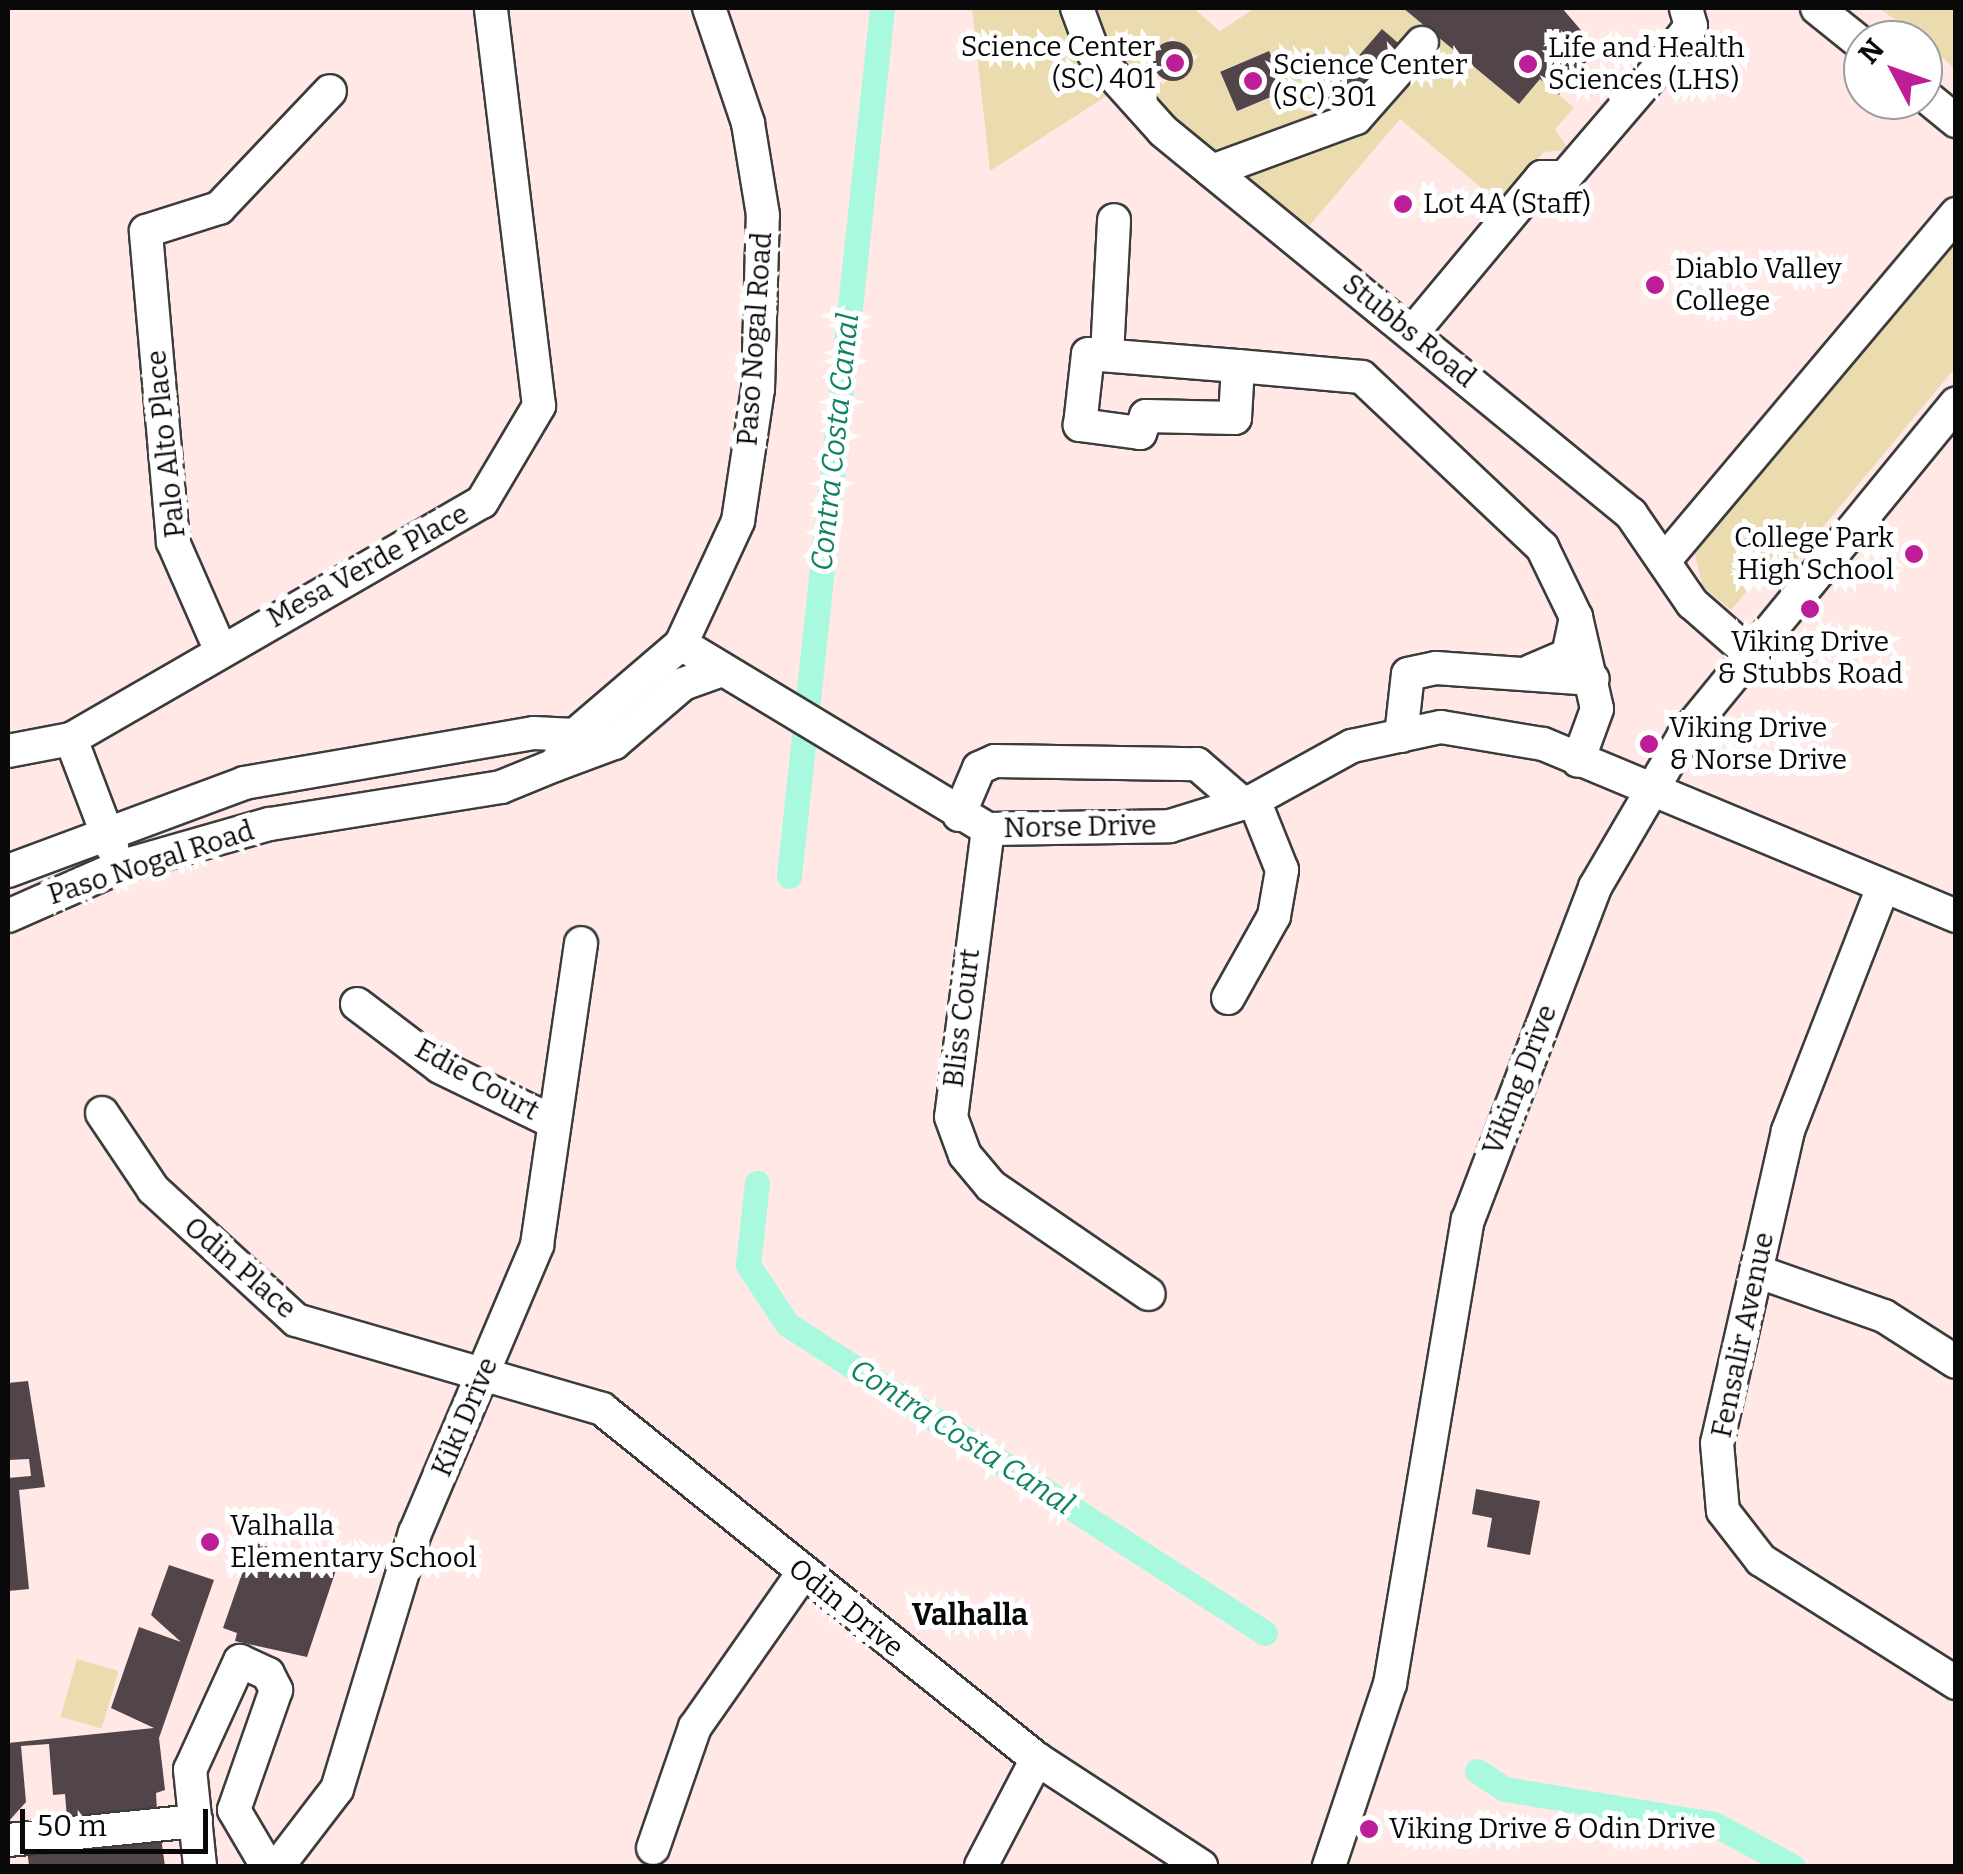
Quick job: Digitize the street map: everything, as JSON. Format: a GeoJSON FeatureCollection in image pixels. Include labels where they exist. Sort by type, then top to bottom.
{"type":"FeatureCollection","features":[{"type":"Feature","properties":{"kind":"street","name":"Mesa Verde Place"},"geometry":{"type":"LineString","coordinates":[[71,739],[220,649],[482,502],[539,406],[491,8]]}},
{"type":"Feature","properties":{"kind":"street","name":"Paso Nogal Road"},"geometry":{"type":"LineString","coordinates":[[8,916],[119,867],[342,807],[501,788],[554,764],[575,735],[681,644],[738,521],[758,389],[763,215],[748,123],[709,8]]}},
{"type":"Feature","properties":{"kind":"street","name":"Stubbs Road"},"geometry":{"type":"LineString","coordinates":[[1076,8],[1120,88],[1212,170],[1631,514],[1692,603],[1748,652]]}},
{"type":"Feature","properties":{"kind":"street"},"geometry":{"type":"LineString","coordinates":[[1412,333],[1542,177],[1565,177],[1656,71],[1691,26],[1686,8]]}},
{"type":"Feature","properties":{"kind":"street"},"geometry":{"type":"LineString","coordinates":[[1818,8],[1843,29]]}},
{"type":"Feature","properties":{"kind":"street"},"geometry":{"type":"LineString","coordinates":[[1212,170],[1356,118],[1422,43]]}},
{"type":"Feature","properties":{"kind":"street","name":"Palo Alto Place"},"geometry":{"type":"LineString","coordinates":[[220,649],[173,542],[146,231],[218,208],[330,90]]}},
{"type":"Feature","properties":{"kind":"street"},"geometry":{"type":"LineString","coordinates":[[1664,560],[1956,214]]}},
{"type":"Feature","properties":{"kind":"street"},"geometry":{"type":"LineString","coordinates":[[1107,355],[1114,220]]}},
{"type":"Feature","properties":{"kind":"street"},"geometry":{"type":"LineString","coordinates":[[1238,366],[1235,418],[1146,416],[1140,433],[1080,425],[1088,354],[1107,355],[1238,366],[1362,377],[1542,547],[1576,617],[1593,679],[1593,734],[1578,761]]}},
{"type":"Feature","properties":{"kind":"street","name":"Viking Drive"},"geometry":{"type":"LineString","coordinates":[[1329,1866],[1390,1684],[1468,1220],[1595,887],[1645,793],[1748,652],[1956,403]]}},
{"type":"Feature","properties":{"kind":"street"},"geometry":{"type":"LineString","coordinates":[[1529,672],[1568,655],[1576,617]]}},
{"type":"Feature","properties":{"kind":"street"},"geometry":{"type":"LineString","coordinates":[[681,644],[826,737],[974,822]]}},
{"type":"Feature","properties":{"kind":"street"},"geometry":{"type":"LineString","coordinates":[[554,764],[614,743],[684,684],[722,670]]}},
{"type":"Feature","properties":{"kind":"street"},"geometry":{"type":"LineString","coordinates":[[1400,736],[1408,674],[1529,672],[1593,679]]}},
{"type":"Feature","properties":{"kind":"street","name":"Paso Nogal Road"},"geometry":{"type":"LineString","coordinates":[[8,870],[104,828],[244,783],[534,733],[575,735]]}},
{"type":"Feature","properties":{"kind":"street","name":"Norse Drive"},"geometry":{"type":"LineString","coordinates":[[974,822],[1170,826],[1248,801],[1352,746],[1400,736],[1489,733],[1578,761],[1645,793],[1956,916]]}},
{"type":"Feature","properties":{"kind":"street"},"geometry":{"type":"LineString","coordinates":[[8,751],[71,739],[119,867]]}},
{"type":"Feature","properties":{"kind":"street","name":"Bliss Court"},"geometry":{"type":"LineString","coordinates":[[1149,1294],[991,1186],[965,1155],[951,1117],[979,768],[995,761],[1197,764],[1248,801]]}},
{"type":"Feature","properties":{"kind":"street"},"geometry":{"type":"LineString","coordinates":[[1228,998],[1274,916],[1282,870],[1248,801]]}},
{"type":"Feature","properties":{"kind":"street","name":"Fensalir Avenue"},"geometry":{"type":"LineString","coordinates":[[1883,888],[1788,1131],[1718,1443],[1722,1512],[1761,1560],[1956,1683]]}},
{"type":"Feature","properties":{"kind":"street","name":"Kiki Drive"},"geometry":{"type":"LineString","coordinates":[[278,1866],[338,1789],[415,1533],[537,1245],[549,1120],[580,997],[582,943]]}},
{"type":"Feature","properties":{"kind":"street","name":"Edie Court"},"geometry":{"type":"LineString","coordinates":[[357,1004],[440,1066],[549,1120]]}},
{"type":"Feature","properties":{"kind":"street","name":"Odin Place"},"geometry":{"type":"LineString","coordinates":[[102,1113],[153,1189],[296,1320],[482,1375]]}},
{"type":"Feature","properties":{"kind":"street"},"geometry":{"type":"LineString","coordinates":[[1756,1272],[1884,1316],[1956,1362]]}},
{"type":"Feature","properties":{"kind":"street","name":"Odin Drive"},"geometry":{"type":"LineString","coordinates":[[482,1375],[602,1408],[802,1574],[1037,1759],[1200,1866]]}},
{"type":"Feature","properties":{"kind":"street"},"geometry":{"type":"LineString","coordinates":[[653,1848],[695,1727],[802,1574]]}},
{"type":"Feature","properties":{"kind":"street"},"geometry":{"type":"LineString","coordinates":[[200,1866],[190,1770],[240,1662],[268,1674],[276,1690],[234,1810],[267,1866]]}},
{"type":"Feature","properties":{"kind":"street"},"geometry":{"type":"LineString","coordinates":[[982,1866],[1037,1759]]}},
{"type":"Feature","properties":{"kind":"street"},"geometry":{"type":"LineString","coordinates":[[8,1840],[196,1821]]}},
{"type":"Feature","properties":{"kind":"shaded area"},"geometry":{"type":"Polygon","coordinates":[[[972,8],[1193,8],[1220,31],[1255,8],[1403,8],[1518,103],[1540,79],[1574,108],[1555,129],[1569,150],[1544,152],[1498,202],[1400,119],[1298,239],[1119,88],[990,171],[972,8]],[[1383,30],[1324,96],[1340,111],[1399,45],[1383,30]],[[1171,36],[1152,76],[1163,84],[1198,57],[1171,36]],[[1268,51],[1220,71],[1237,112],[1285,91],[1268,51]]]}},
{"type":"Feature","properties":{"kind":"shaded area"},"geometry":{"type":"Polygon","coordinates":[[[1879,8],[1955,8],[1955,69],[1943,58],[1943,20],[1896,20],[1879,8]]]}},
{"type":"Feature","properties":{"kind":"shaded area"},"geometry":{"type":"Polygon","coordinates":[[[1955,214],[1955,368],[1784,574],[1768,566],[1731,610],[1703,587],[1694,551],[1955,214]]]}},
{"type":"Feature","properties":{"kind":"shaded area"},"geometry":{"type":"Polygon","coordinates":[[[77,1659],[118,1671],[102,1729],[60,1717],[77,1659]]]}},
{"type":"Feature","properties":{"kind":"building","name":"Life and Health Sciences (LHS)"},"geometry":{"type":"Polygon","coordinates":[[[1403,8],[1562,8],[1597,49],[1559,95],[1540,79],[1519,104],[1403,8]]]}},
{"type":"Feature","properties":{"kind":"building"},"geometry":{"type":"Polygon","coordinates":[[[1382,29],[1399,44],[1341,111],[1324,96],[1382,29]]]}},
{"type":"Feature","properties":{"kind":"building","name":"Science Center (SC) 401"},"geometry":{"type":"Polygon","coordinates":[[[1173,41],[1187,47],[1193,61],[1187,75],[1173,81],[1159,75],[1153,61],[1159,47],[1173,41]]]}},
{"type":"Feature","properties":{"kind":"building","name":"Science Center (SC) 301"},"geometry":{"type":"Polygon","coordinates":[[[1269,51],[1286,91],[1237,111],[1220,72],[1269,51]]]}},
{"type":"Feature","properties":{"kind":"building"},"geometry":{"type":"Polygon","coordinates":[[[28,1381],[45,1487],[19,1490],[29,1589],[8,1591],[8,1478],[31,1476],[29,1459],[8,1460],[8,1383],[28,1381]]]}},
{"type":"Feature","properties":{"kind":"building"},"geometry":{"type":"Polygon","coordinates":[[[1476,1489],[1540,1501],[1530,1555],[1487,1547],[1492,1518],[1472,1514],[1476,1489]]]}},
{"type":"Feature","properties":{"kind":"building"},"geometry":{"type":"Polygon","coordinates":[[[253,1542],[336,1570],[307,1657],[235,1641],[237,1633],[223,1628],[253,1542]]]}},
{"type":"Feature","properties":{"kind":"building"},"geometry":{"type":"Polygon","coordinates":[[[169,1565],[214,1580],[159,1738],[165,1790],[156,1793],[157,1810],[67,1818],[65,1794],[53,1795],[49,1744],[21,1746],[26,1802],[8,1822],[8,1743],[154,1728],[111,1708],[139,1627],[181,1642],[151,1615],[169,1565]]]}},
{"type":"Feature","properties":{"kind":"building"},"geometry":{"type":"Polygon","coordinates":[[[161,1838],[165,1866],[29,1866],[27,1849],[161,1838]]]}},
{"type":"Feature","properties":{"kind":"waterway","name":"Contra Costa Canal"},"geometry":{"type":"LineString","coordinates":[[789,876],[882,8]]}},
{"type":"Feature","properties":{"kind":"waterway","name":"Contra Costa Canal"},"geometry":{"type":"LineString","coordinates":[[757,1183],[748,1265],[787,1324],[1265,1633]]}},
{"type":"Feature","properties":{"kind":"waterway","name":"Contra Costa Canal"},"geometry":{"type":"LineString","coordinates":[[1477,1771],[1505,1789],[1714,1824],[1792,1866]]}},
{"type":"Feature","properties":{"kind":"place","name":"Science Center (SC) 401"},"geometry":{"type":"Point","coordinates":[1175,63]}},
{"type":"Feature","properties":{"kind":"place","name":"Life and Health Sciences (LHS)"},"geometry":{"type":"Point","coordinates":[1528,64]}},
{"type":"Feature","properties":{"kind":"place","name":"Science Center (SC) 301"},"geometry":{"type":"Point","coordinates":[1253,81]}},
{"type":"Feature","properties":{"kind":"place","name":"Lot 4A (Staff)"},"geometry":{"type":"Point","coordinates":[1403,204]}},
{"type":"Feature","properties":{"kind":"place","name":"Diablo Valley College"},"geometry":{"type":"Point","coordinates":[1655,285]}},
{"type":"Feature","properties":{"kind":"place","name":"College Park High School"},"geometry":{"type":"Point","coordinates":[1914,554]}},
{"type":"Feature","properties":{"kind":"place","name":"Viking Drive & Stubbs Road"},"geometry":{"type":"Point","coordinates":[1810,609]}},
{"type":"Feature","properties":{"kind":"place","name":"Viking Drive & Norse Drive"},"geometry":{"type":"Point","coordinates":[1649,744]}},
{"type":"Feature","properties":{"kind":"place","name":"Valhalla Elementary School"},"geometry":{"type":"Point","coordinates":[210,1542]}},
{"type":"Feature","properties":{"kind":"place","name":"Viking Drive & Odin Drive"},"geometry":{"type":"Point","coordinates":[1369,1829]}},
{"type":"Feature","properties":{"kind":"district","name":"Valhalla"},"geometry":{"type":"Point","coordinates":[970,1615]}}]}
